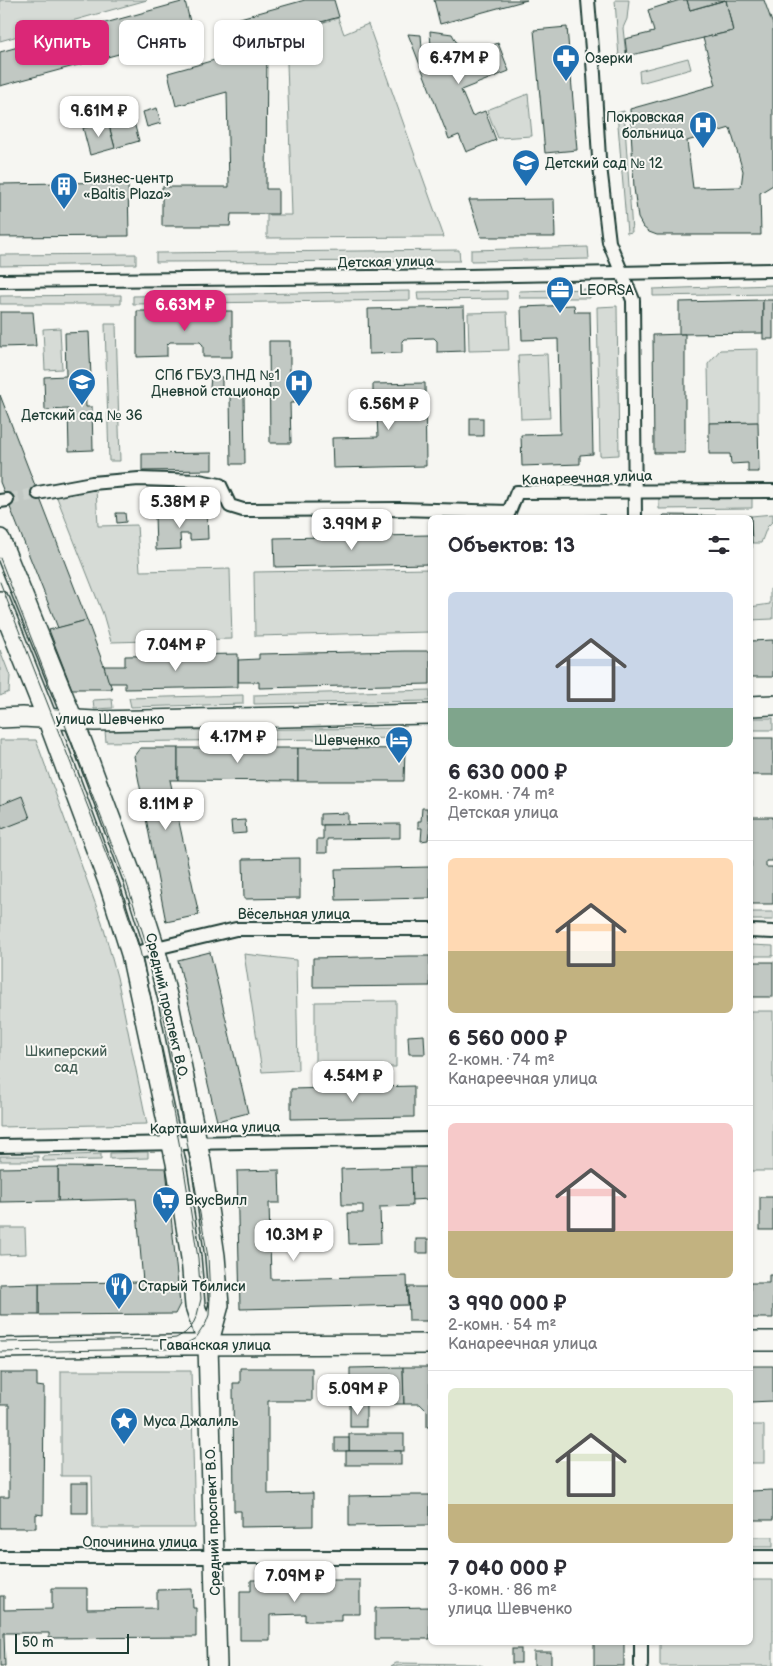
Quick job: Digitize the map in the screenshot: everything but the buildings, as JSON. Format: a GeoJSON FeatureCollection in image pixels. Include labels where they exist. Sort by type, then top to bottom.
{"type":"FeatureCollection","features":[{"type":"Feature","properties":{"kind":"main road","name":"Средний проспект В.О."},"geometry":{"type":"LineString","coordinates":[[0,539],[73,720],[133,879],[155,948],[168,999],[197,1144],[215,1256],[219,1305],[208,1346]]}},
{"type":"Feature","properties":{"kind":"main road","name":"Средний проспект В.О."},"geometry":{"type":"LineString","coordinates":[[0,601],[110,887],[131,954],[172,1144],[191,1258],[195,1306],[208,1346],[217,1666]]}},
{"type":"Feature","properties":{"kind":"main road"},"geometry":{"type":"LineString","coordinates":[[753,706],[773,705]]}},
{"type":"Feature","properties":{"kind":"main road","name":"улица Шевченко"},"geometry":{"type":"LineString","coordinates":[[0,718],[131,720],[428,714]]}},
{"type":"Feature","properties":{"kind":"main road"},"geometry":{"type":"LineString","coordinates":[[753,1341],[773,1341]]}},
{"type":"Feature","properties":{"kind":"main road","name":"Гаванская улица"},"geometry":{"type":"LineString","coordinates":[[0,1348],[428,1344]]}},
{"type":"Feature","properties":{"kind":"street"},"geometry":{"type":"LineString","coordinates":[[588,0],[599,158],[606,222],[609,242],[633,300],[635,515]]}},
{"type":"Feature","properties":{"kind":"street","name":"Детская улица"},"geometry":{"type":"LineString","coordinates":[[0,280],[468,276],[773,270]]}},
{"type":"Feature","properties":{"kind":"street","name":"Канареечная улица"},"geometry":{"type":"LineString","coordinates":[[38,493],[92,483],[139,480],[198,481],[220,485],[230,506],[243,510],[399,509],[509,512],[517,492],[773,490]]}},
{"type":"Feature","properties":{"kind":"street","name":"Вёсельная улица"},"geometry":{"type":"LineString","coordinates":[[131,954],[236,929],[428,929]]}},
{"type":"Feature","properties":{"kind":"street"},"geometry":{"type":"LineString","coordinates":[[753,931],[773,932]]}},
{"type":"Feature","properties":{"kind":"street","name":"Карташихина улица"},"geometry":{"type":"LineString","coordinates":[[0,1146],[428,1139]]}},
{"type":"Feature","properties":{"kind":"street","name":"Опочинина улица"},"geometry":{"type":"LineString","coordinates":[[0,1557],[428,1557]]}},
{"type":"Feature","properties":{"kind":"street"},"geometry":{"type":"LineString","coordinates":[[753,1557],[773,1557]]}},
{"type":"Feature","properties":{"kind":"street"},"geometry":{"type":"LineString","coordinates":[[641,1645],[641,1666]]}},
{"type":"Feature","properties":{"kind":"green space"},"geometry":{"type":"Polygon","coordinates":[[[0,0],[147,0],[75,20],[15,20],[15,37],[0,41],[0,0]]]}},
{"type":"Feature","properties":{"kind":"green space"},"geometry":{"type":"Polygon","coordinates":[[[615,0],[629,0],[627,19],[623,28],[626,56],[619,58],[615,0]]]}},
{"type":"Feature","properties":{"kind":"green space"},"geometry":{"type":"Polygon","coordinates":[[[338,18],[344,34],[368,24],[444,237],[267,238],[267,215],[292,215],[287,65],[323,65],[323,22],[338,18]]]}},
{"type":"Feature","properties":{"kind":"green space"},"geometry":{"type":"Polygon","coordinates":[[[688,58],[691,69],[640,83],[639,71],[688,58]]]}},
{"type":"Feature","properties":{"kind":"green space"},"geometry":{"type":"Polygon","coordinates":[[[528,94],[532,136],[498,138],[487,110],[528,94]]]}},
{"type":"Feature","properties":{"kind":"green space"},"geometry":{"type":"Polygon","coordinates":[[[624,111],[632,232],[627,233],[617,113],[624,111]]]}},
{"type":"Feature","properties":{"kind":"green space"},"geometry":{"type":"Polygon","coordinates":[[[588,247],[589,259],[471,261],[471,250],[588,247]]]}},
{"type":"Feature","properties":{"kind":"green space"},"geometry":{"type":"Polygon","coordinates":[[[459,250],[460,261],[156,262],[156,253],[459,250]]]}},
{"type":"Feature","properties":{"kind":"green space"},"geometry":{"type":"Polygon","coordinates":[[[136,254],[136,264],[0,266],[0,255],[136,254]]]}},
{"type":"Feature","properties":{"kind":"green space"},"geometry":{"type":"Polygon","coordinates":[[[773,285],[773,294],[653,296],[653,289],[773,285]]]}},
{"type":"Feature","properties":{"kind":"green space"},"geometry":{"type":"Polygon","coordinates":[[[590,289],[590,298],[520,298],[519,291],[590,289]]]}},
{"type":"Feature","properties":{"kind":"green space"},"geometry":{"type":"Polygon","coordinates":[[[410,291],[410,300],[133,304],[133,296],[410,291]]]}},
{"type":"Feature","properties":{"kind":"green space"},"geometry":{"type":"Polygon","coordinates":[[[507,291],[507,299],[418,300],[417,292],[507,291]]]}},
{"type":"Feature","properties":{"kind":"green space"},"geometry":{"type":"Polygon","coordinates":[[[121,295],[121,304],[0,304],[0,296],[121,295]]]}},
{"type":"Feature","properties":{"kind":"green space"},"geometry":{"type":"Polygon","coordinates":[[[617,306],[619,455],[600,456],[597,307],[617,306]]]}},
{"type":"Feature","properties":{"kind":"green space"},"geometry":{"type":"Polygon","coordinates":[[[507,312],[509,350],[469,351],[468,313],[507,312]]]}},
{"type":"Feature","properties":{"kind":"green space"},"geometry":{"type":"Polygon","coordinates":[[[105,324],[116,324],[120,461],[109,461],[105,324]]]}},
{"type":"Feature","properties":{"kind":"green space"},"geometry":{"type":"Polygon","coordinates":[[[60,328],[62,369],[45,370],[43,329],[60,328]]]}},
{"type":"Feature","properties":{"kind":"green space"},"geometry":{"type":"Polygon","coordinates":[[[758,349],[758,422],[709,423],[708,364],[720,350],[758,349]]]}},
{"type":"Feature","properties":{"kind":"green space"},"geometry":{"type":"Polygon","coordinates":[[[547,354],[550,418],[521,419],[518,355],[547,354]]]}},
{"type":"Feature","properties":{"kind":"green space"},"geometry":{"type":"Polygon","coordinates":[[[96,488],[98,526],[137,525],[140,571],[230,569],[232,639],[111,642],[103,614],[56,495],[96,488]]]}},
{"type":"Feature","properties":{"kind":"green space"},"geometry":{"type":"Polygon","coordinates":[[[752,496],[752,508],[659,509],[659,497],[752,496]]]}},
{"type":"Feature","properties":{"kind":"green space"},"geometry":{"type":"Polygon","coordinates":[[[773,514],[773,521],[767,527],[761,543],[753,543],[753,516],[773,514]]]}},
{"type":"Feature","properties":{"kind":"green space"},"geometry":{"type":"Polygon","coordinates":[[[428,569],[428,632],[255,636],[254,572],[428,569]]]}},
{"type":"Feature","properties":{"kind":"green space"},"geometry":{"type":"Polygon","coordinates":[[[770,589],[773,589],[773,619],[753,620],[753,607],[770,604],[770,589]]]}},
{"type":"Feature","properties":{"kind":"green space"},"geometry":{"type":"Polygon","coordinates":[[[0,650],[10,676],[9,692],[0,696],[0,650]]]}},
{"type":"Feature","properties":{"kind":"green space"},"geometry":{"type":"Polygon","coordinates":[[[428,690],[428,701],[254,704],[254,695],[428,690]]]}},
{"type":"Feature","properties":{"kind":"green space"},"geometry":{"type":"Polygon","coordinates":[[[243,695],[243,704],[131,707],[129,698],[243,695]]]}},
{"type":"Feature","properties":{"kind":"green space"},"geometry":{"type":"Polygon","coordinates":[[[112,699],[113,708],[94,709],[93,700],[112,699]]]}},
{"type":"Feature","properties":{"kind":"green space"},"geometry":{"type":"Polygon","coordinates":[[[753,718],[773,718],[773,730],[753,730],[753,718]]]}},
{"type":"Feature","properties":{"kind":"green space"},"geometry":{"type":"Polygon","coordinates":[[[404,728],[404,738],[106,742],[105,731],[404,728]]]}},
{"type":"Feature","properties":{"kind":"green space","name":"Шкиперский сад"},"geometry":{"type":"Polygon","coordinates":[[[0,740],[36,740],[102,922],[117,977],[147,1124],[0,1127],[0,740]]]}},
{"type":"Feature","properties":{"kind":"green space"},"geometry":{"type":"Polygon","coordinates":[[[753,912],[773,912],[773,920],[753,920],[753,912]]]}},
{"type":"Feature","properties":{"kind":"green space"},"geometry":{"type":"Polygon","coordinates":[[[753,945],[773,946],[773,956],[753,956],[753,945]]]}},
{"type":"Feature","properties":{"kind":"green space"},"geometry":{"type":"Polygon","coordinates":[[[244,954],[296,960],[298,1070],[262,1072],[244,954]]]}},
{"type":"Feature","properties":{"kind":"green space"},"geometry":{"type":"Polygon","coordinates":[[[396,1001],[396,1067],[315,1068],[315,1002],[396,1001]]]}},
{"type":"Feature","properties":{"kind":"green space"},"geometry":{"type":"Polygon","coordinates":[[[753,1011],[773,1011],[773,1171],[753,1171],[753,1011]]]}},
{"type":"Feature","properties":{"kind":"green space"},"geometry":{"type":"Polygon","coordinates":[[[148,1152],[148,1158],[110,1159],[110,1153],[148,1152]]]}},
{"type":"Feature","properties":{"kind":"green space"},"geometry":{"type":"Polygon","coordinates":[[[101,1154],[101,1160],[43,1161],[43,1156],[101,1154]]]}},
{"type":"Feature","properties":{"kind":"green space"},"geometry":{"type":"Polygon","coordinates":[[[0,1156],[38,1156],[38,1161],[0,1161],[0,1156]]]}},
{"type":"Feature","properties":{"kind":"green space"},"geometry":{"type":"Polygon","coordinates":[[[0,1228],[25,1228],[26,1254],[0,1255],[0,1228]]]}},
{"type":"Feature","properties":{"kind":"green space"},"geometry":{"type":"Polygon","coordinates":[[[61,1371],[191,1371],[195,1528],[93,1528],[92,1476],[61,1476],[61,1371]]]}},
{"type":"Feature","properties":{"kind":"green space"},"geometry":{"type":"Polygon","coordinates":[[[753,1425],[764,1425],[764,1463],[753,1463],[753,1425]]]}},
{"type":"Feature","properties":{"kind":"green space"},"geometry":{"type":"Polygon","coordinates":[[[753,1537],[773,1537],[773,1547],[753,1547],[753,1537]]]}},
{"type":"Feature","properties":{"kind":"green space"},"geometry":{"type":"Polygon","coordinates":[[[753,1580],[773,1580],[773,1666],[660,1666],[660,1645],[753,1645],[753,1580]]]}},
{"type":"Feature","properties":{"kind":"green space"},"geometry":{"type":"Polygon","coordinates":[[[396,1663],[476,1664],[483,1666],[391,1666],[396,1663]]]}},
{"type":"Feature","properties":{"kind":"tunnel"},"geometry":{"type":"LineString","coordinates":[[7,500],[38,493]]}},
{"type":"Feature","properties":{"kind":"tram line"},"geometry":{"type":"LineString","coordinates":[[0,558],[126,881],[148,949],[161,1000],[208,1257],[210,1298],[209,1315],[206,1323],[196,1338],[182,1346],[167,1349],[0,1352]]}},
{"type":"Feature","properties":{"kind":"tram line"},"geometry":{"type":"LineString","coordinates":[[0,582],[118,884],[140,951],[152,1002],[183,1163],[198,1258],[201,1299],[192,1326],[176,1338],[0,1342]]}},
{"type":"Feature","properties":{"kind":"place","name":"Озерки"},"geometry":{"type":"Point","coordinates":[566,82]}},
{"type":"Feature","properties":{"kind":"place","name":"Покровская больница"},"geometry":{"type":"Point","coordinates":[703,149]}},
{"type":"Feature","properties":{"kind":"place","name":"Детский сад № 12"},"geometry":{"type":"Point","coordinates":[526,187]}},
{"type":"Feature","properties":{"kind":"place","name":"Бизнес-центр «Baltis Plaza»"},"geometry":{"type":"Point","coordinates":[64,210]}},
{"type":"Feature","properties":{"kind":"place","name":"LEORSA"},"geometry":{"type":"Point","coordinates":[560,314]}},
{"type":"Feature","properties":{"kind":"place","name":"Детский сад № 36"},"geometry":{"type":"Point","coordinates":[82,406]}},
{"type":"Feature","properties":{"kind":"place","name":"СПб ГБУЗ ПНД №1 Дневной стационар"},"geometry":{"type":"Point","coordinates":[299,407]}},
{"type":"Feature","properties":{"kind":"place","name":"Шевченко"},"geometry":{"type":"Point","coordinates":[399,764]}},
{"type":"Feature","properties":{"kind":"place","name":"ВкусВилл"},"geometry":{"type":"Point","coordinates":[166,1224]}},
{"type":"Feature","properties":{"kind":"place","name":"Старый Тбилиси"},"geometry":{"type":"Point","coordinates":[119,1310]}},
{"type":"Feature","properties":{"kind":"place","name":"Муса Джалиль"},"geometry":{"type":"Point","coordinates":[124,1445]}}]}
